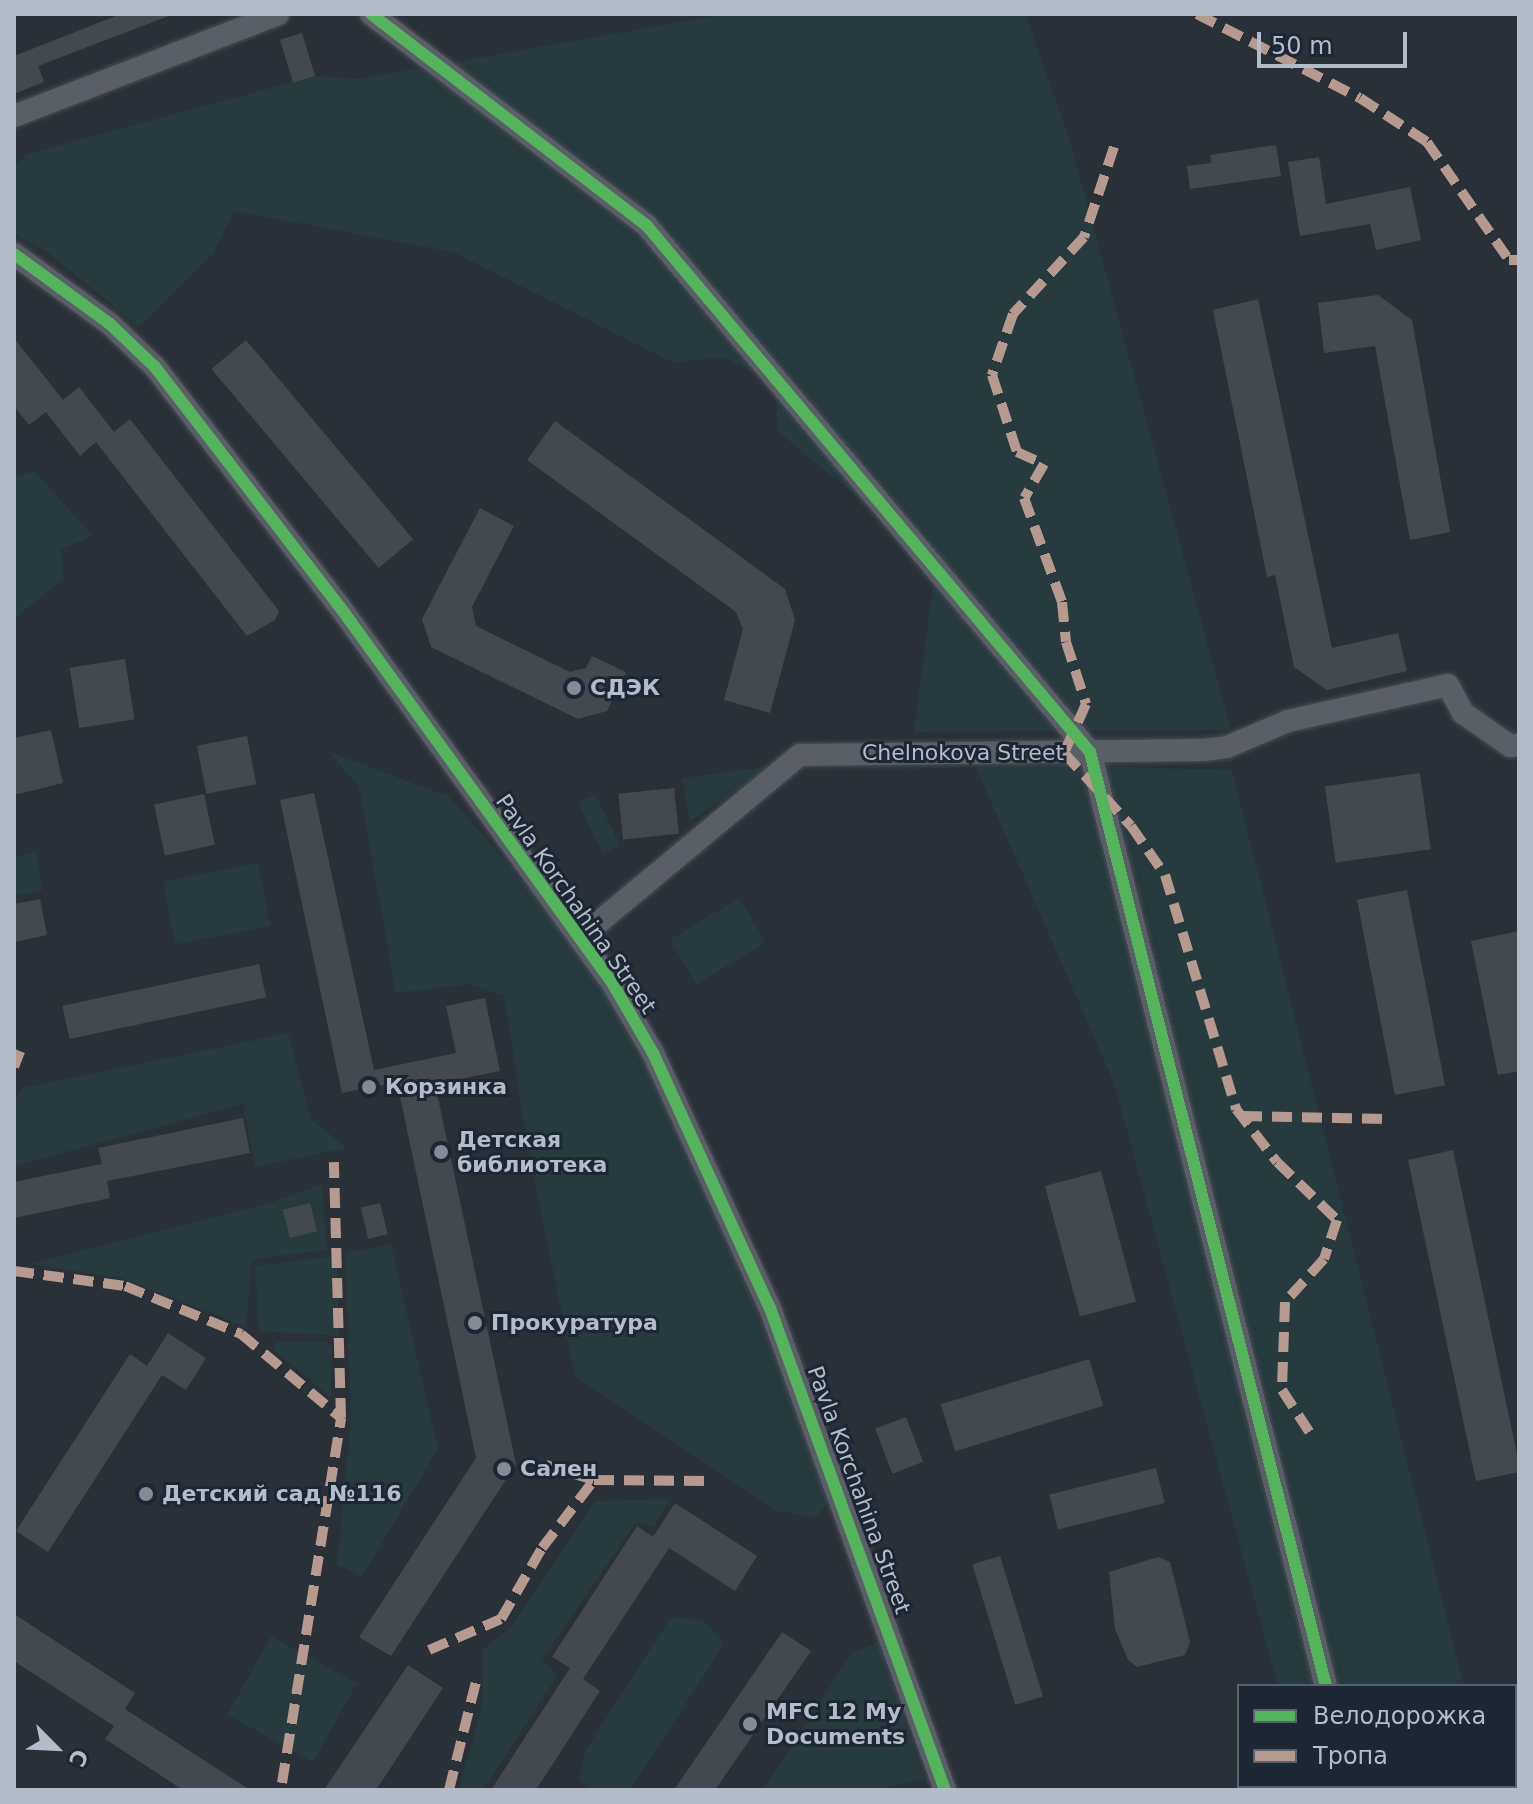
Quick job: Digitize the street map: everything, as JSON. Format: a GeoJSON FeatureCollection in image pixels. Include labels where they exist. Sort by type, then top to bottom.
{"type":"FeatureCollection","features":[{"type":"Feature","properties":{"kind":"street"},"geometry":{"type":"LineString","coordinates":[[14,116],[278,14]]}},
{"type":"Feature","properties":{"kind":"street"},"geometry":{"type":"LineString","coordinates":[[371,14],[647,226],[1090,752],[1325,1684]]}},
{"type":"Feature","properties":{"kind":"street","name":"Pavla Korchahina Street"},"geometry":{"type":"LineString","coordinates":[[14,254],[110,324],[155,367],[340,607],[580,938],[653,1053],[770,1308],[945,1790]]}},
{"type":"Feature","properties":{"kind":"street","name":"Chelnokova Street"},"geometry":{"type":"LineString","coordinates":[[580,938],[800,755],[1090,752],[1227,747],[1288,721],[1448,685],[1463,713],[1510,746],[1519,745]]}},
{"type":"Feature","properties":{"kind":"green space"},"geometry":{"type":"Polygon","coordinates":[[[726,14],[1026,14],[1071,145],[1231,730],[914,732],[936,562],[777,431],[776,384],[723,357],[674,363],[453,252],[234,211],[213,254],[139,327],[46,251],[14,234],[14,168],[27,154],[315,76],[359,79],[726,14]]]}},
{"type":"Feature","properties":{"kind":"green space"},"geometry":{"type":"Polygon","coordinates":[[[34,471],[93,536],[61,549],[64,578],[14,619],[14,478],[34,471]]]}},
{"type":"Feature","properties":{"kind":"green space"},"geometry":{"type":"Polygon","coordinates":[[[329,752],[448,796],[564,928],[635,1036],[759,1316],[831,1501],[815,1517],[777,1511],[575,1376],[528,1150],[504,996],[469,984],[396,993],[359,787],[329,752]]]}},
{"type":"Feature","properties":{"kind":"green space"},"geometry":{"type":"Polygon","coordinates":[[[974,763],[1232,770],[1463,1684],[1277,1684],[1114,1083],[974,763]]]}},
{"type":"Feature","properties":{"kind":"green space"},"geometry":{"type":"Polygon","coordinates":[[[774,766],[690,821],[682,778],[774,766]]]}},
{"type":"Feature","properties":{"kind":"green space"},"geometry":{"type":"Polygon","coordinates":[[[595,794],[620,845],[603,854],[578,802],[595,794]]]}},
{"type":"Feature","properties":{"kind":"green space"},"geometry":{"type":"Polygon","coordinates":[[[36,852],[43,890],[14,896],[14,857],[36,852]]]}},
{"type":"Feature","properties":{"kind":"green space"},"geometry":{"type":"Polygon","coordinates":[[[258,863],[270,926],[175,944],[163,882],[258,863]]]}},
{"type":"Feature","properties":{"kind":"green space"},"geometry":{"type":"Polygon","coordinates":[[[739,898],[766,943],[696,984],[670,940],[739,898]]]}},
{"type":"Feature","properties":{"kind":"green space"},"geometry":{"type":"Polygon","coordinates":[[[288,1033],[311,1119],[347,1148],[255,1167],[243,1104],[14,1166],[14,1102],[23,1088],[288,1033]]]}},
{"type":"Feature","properties":{"kind":"green space"},"geometry":{"type":"Polygon","coordinates":[[[322,1184],[327,1250],[252,1259],[246,1327],[121,1278],[31,1264],[270,1203],[322,1184]]]}},
{"type":"Feature","properties":{"kind":"green space"},"geometry":{"type":"Polygon","coordinates":[[[391,1244],[438,1449],[362,1576],[337,1565],[351,1420],[345,1253],[391,1244]]]}},
{"type":"Feature","properties":{"kind":"green space"},"geometry":{"type":"Polygon","coordinates":[[[337,1256],[339,1336],[259,1331],[255,1266],[337,1256]]]}},
{"type":"Feature","properties":{"kind":"green space"},"geometry":{"type":"Polygon","coordinates":[[[276,1342],[326,1342],[332,1348],[331,1398],[273,1349],[276,1342]]]}},
{"type":"Feature","properties":{"kind":"green space"},"geometry":{"type":"Polygon","coordinates":[[[669,1499],[654,1527],[637,1521],[542,1659],[557,1676],[483,1790],[459,1790],[482,1706],[483,1649],[509,1630],[595,1501],[669,1499]]]}},
{"type":"Feature","properties":{"kind":"green space"},"geometry":{"type":"Polygon","coordinates":[[[671,1617],[704,1621],[724,1644],[630,1790],[590,1790],[579,1779],[585,1751],[671,1617]]]}},
{"type":"Feature","properties":{"kind":"green space"},"geometry":{"type":"Polygon","coordinates":[[[271,1636],[357,1684],[313,1762],[227,1715],[271,1636]]]}},
{"type":"Feature","properties":{"kind":"green space"},"geometry":{"type":"Polygon","coordinates":[[[878,1642],[924,1778],[881,1790],[763,1790],[851,1654],[878,1642]]]}},
{"type":"Feature","properties":{"kind":"building"},"geometry":{"type":"Polygon","coordinates":[[[121,14],[171,15],[38,66],[44,82],[14,94],[14,56],[121,14]]]}},
{"type":"Feature","properties":{"kind":"building"},"geometry":{"type":"Polygon","coordinates":[[[302,33],[315,76],[293,83],[280,40],[302,33]]]}},
{"type":"Feature","properties":{"kind":"building"},"geometry":{"type":"Polygon","coordinates":[[[1276,145],[1281,176],[1190,189],[1187,166],[1211,163],[1210,155],[1276,145]]]}},
{"type":"Feature","properties":{"kind":"building"},"geometry":{"type":"Polygon","coordinates":[[[1319,157],[1326,204],[1410,187],[1421,240],[1376,250],[1370,224],[1300,236],[1288,162],[1319,157]]]}},
{"type":"Feature","properties":{"kind":"building"},"geometry":{"type":"Polygon","coordinates":[[[1378,295],[1412,320],[1450,532],[1410,540],[1375,346],[1324,353],[1318,303],[1378,295]]]}},
{"type":"Feature","properties":{"kind":"building"},"geometry":{"type":"Polygon","coordinates":[[[1258,299],[1332,648],[1398,633],[1407,671],[1327,690],[1294,667],[1275,575],[1267,577],[1213,310],[1258,299]]]}},
{"type":"Feature","properties":{"kind":"building"},"geometry":{"type":"Polygon","coordinates":[[[14,338],[63,400],[79,387],[114,432],[130,419],[279,611],[275,620],[247,636],[96,442],[80,456],[46,412],[29,425],[14,406],[14,338]]]}},
{"type":"Feature","properties":{"kind":"building"},"geometry":{"type":"Polygon","coordinates":[[[246,340],[413,539],[379,568],[212,369],[246,340]]]}},
{"type":"Feature","properties":{"kind":"building"},"geometry":{"type":"Polygon","coordinates":[[[555,421],[785,589],[795,620],[770,713],[724,700],[743,629],[736,612],[527,460],[555,421]]]}},
{"type":"Feature","properties":{"kind":"building"},"geometry":{"type":"Polygon","coordinates":[[[480,508],[514,526],[472,607],[476,626],[570,672],[586,668],[592,656],[626,672],[607,711],[578,719],[431,647],[422,619],[480,508]]]}},
{"type":"Feature","properties":{"kind":"building"},"geometry":{"type":"Polygon","coordinates":[[[125,659],[135,719],[79,728],[70,668],[125,659]]]}},
{"type":"Feature","properties":{"kind":"building"},"geometry":{"type":"Polygon","coordinates":[[[51,730],[63,783],[14,795],[14,738],[51,730]]]}},
{"type":"Feature","properties":{"kind":"building"},"geometry":{"type":"Polygon","coordinates":[[[247,736],[256,784],[206,794],[197,746],[247,736]]]}},
{"type":"Feature","properties":{"kind":"building"},"geometry":{"type":"Polygon","coordinates":[[[1420,773],[1431,849],[1336,863],[1325,786],[1420,773]]]}},
{"type":"Feature","properties":{"kind":"building"},"geometry":{"type":"Polygon","coordinates":[[[674,788],[679,834],[623,840],[618,794],[674,788]]]}},
{"type":"Feature","properties":{"kind":"building"},"geometry":{"type":"Polygon","coordinates":[[[314,793],[374,1070],[456,1053],[446,1006],[485,998],[500,1071],[435,1084],[516,1464],[391,1656],[359,1637],[476,1458],[397,1082],[342,1093],[280,800],[314,793]]]}},
{"type":"Feature","properties":{"kind":"building"},"geometry":{"type":"Polygon","coordinates":[[[204,794],[215,845],[165,855],[154,805],[204,794]]]}},
{"type":"Feature","properties":{"kind":"building"},"geometry":{"type":"Polygon","coordinates":[[[1407,890],[1445,1085],[1395,1095],[1357,900],[1407,890]]]}},
{"type":"Feature","properties":{"kind":"building"},"geometry":{"type":"Polygon","coordinates":[[[40,899],[47,935],[14,942],[14,904],[40,899]]]}},
{"type":"Feature","properties":{"kind":"building"},"geometry":{"type":"Polygon","coordinates":[[[1519,931],[1519,1071],[1498,1075],[1471,941],[1519,931]]]}},
{"type":"Feature","properties":{"kind":"building"},"geometry":{"type":"Polygon","coordinates":[[[259,964],[266,997],[69,1039],[62,1006],[259,964]]]}},
{"type":"Feature","properties":{"kind":"building"},"geometry":{"type":"Polygon","coordinates":[[[243,1118],[250,1153],[107,1181],[110,1198],[14,1218],[14,1182],[102,1164],[98,1148],[243,1118]]]}},
{"type":"Feature","properties":{"kind":"building"},"geometry":{"type":"Polygon","coordinates":[[[1453,1150],[1519,1464],[1519,1472],[1476,1481],[1408,1160],[1453,1150]]]}},
{"type":"Feature","properties":{"kind":"building"},"geometry":{"type":"Polygon","coordinates":[[[1101,1171],[1136,1301],[1080,1316],[1045,1186],[1101,1171]]]}},
{"type":"Feature","properties":{"kind":"building"},"geometry":{"type":"Polygon","coordinates":[[[310,1203],[317,1231],[290,1238],[283,1210],[310,1203]]]}},
{"type":"Feature","properties":{"kind":"building"},"geometry":{"type":"Polygon","coordinates":[[[380,1203],[388,1234],[368,1239],[361,1208],[380,1203]]]}},
{"type":"Feature","properties":{"kind":"building"},"geometry":{"type":"Polygon","coordinates":[[[168,1333],[206,1358],[186,1390],[162,1375],[48,1552],[16,1531],[130,1354],[147,1366],[168,1333]]]}},
{"type":"Feature","properties":{"kind":"building"},"geometry":{"type":"Polygon","coordinates":[[[1089,1359],[1103,1406],[955,1451],[941,1404],[1089,1359]]]}},
{"type":"Feature","properties":{"kind":"building"},"geometry":{"type":"Polygon","coordinates":[[[906,1417],[923,1462],[892,1474],[875,1429],[906,1417]]]}},
{"type":"Feature","properties":{"kind":"building"},"geometry":{"type":"Polygon","coordinates":[[[1156,1468],[1165,1503],[1058,1530],[1049,1495],[1156,1468]]]}},
{"type":"Feature","properties":{"kind":"building"},"geometry":{"type":"Polygon","coordinates":[[[675,1503],[757,1556],[735,1591],[669,1548],[583,1679],[600,1691],[536,1790],[491,1790],[570,1668],[552,1657],[637,1526],[653,1537],[675,1503]]]}},
{"type":"Feature","properties":{"kind":"building"},"geometry":{"type":"Polygon","coordinates":[[[1000,1556],[1043,1697],[1015,1705],[972,1564],[1000,1556]]]}},
{"type":"Feature","properties":{"kind":"building"},"geometry":{"type":"Polygon","coordinates":[[[1158,1557],[1170,1562],[1190,1642],[1185,1655],[1137,1667],[1128,1660],[1115,1629],[1109,1572],[1158,1557]]]}},
{"type":"Feature","properties":{"kind":"building"},"geometry":{"type":"Polygon","coordinates":[[[14,1614],[135,1693],[125,1709],[250,1790],[183,1790],[105,1739],[114,1726],[14,1661],[14,1614]]]}},
{"type":"Feature","properties":{"kind":"building"},"geometry":{"type":"Polygon","coordinates":[[[782,1632],[811,1651],[715,1790],[674,1790],[782,1632]]]}},
{"type":"Feature","properties":{"kind":"building"},"geometry":{"type":"Polygon","coordinates":[[[408,1665],[443,1688],[376,1790],[324,1790],[408,1665]]]}},
{"type":"Feature","properties":{"kind":"marked path"},"geometry":{"type":"LineString","coordinates":[[1197,14],[1360,98],[1427,142],[1509,260],[1519,260]]}},
{"type":"Feature","properties":{"kind":"marked path"},"geometry":{"type":"LineString","coordinates":[[1114,147],[1084,237],[1013,314],[992,375],[1017,452],[1044,464],[1024,498],[1062,602],[1066,642],[1086,704],[1064,753],[1131,826],[1165,875],[1236,1109],[1277,1162],[1337,1220],[1324,1259],[1285,1302],[1282,1390],[1314,1439]]}},
{"type":"Feature","properties":{"kind":"marked path"},"geometry":{"type":"LineString","coordinates":[[14,1067],[20,1051]]}},
{"type":"Feature","properties":{"kind":"marked path"},"geometry":{"type":"LineString","coordinates":[[1242,1116],[1386,1119]]}},
{"type":"Feature","properties":{"kind":"marked path"},"geometry":{"type":"LineString","coordinates":[[282,1783],[341,1418],[334,1162]]}},
{"type":"Feature","properties":{"kind":"marked path"},"geometry":{"type":"LineString","coordinates":[[14,1271],[125,1286],[241,1334],[341,1418]]}},
{"type":"Feature","properties":{"kind":"marked path"},"geometry":{"type":"LineString","coordinates":[[546,1465],[594,1480]]}},
{"type":"Feature","properties":{"kind":"marked path"},"geometry":{"type":"LineString","coordinates":[[429,1650],[501,1619],[542,1548],[594,1480],[706,1481]]}},
{"type":"Feature","properties":{"kind":"marked path"},"geometry":{"type":"LineString","coordinates":[[449,1790],[476,1682]]}},
{"type":"Feature","properties":{"kind":"cycle path"},"geometry":{"type":"LineString","coordinates":[[371,14],[647,226],[1090,752],[1325,1684]]}},
{"type":"Feature","properties":{"kind":"cycle path"},"geometry":{"type":"LineString","coordinates":[[14,254],[110,324],[155,367],[340,607],[614,986],[653,1053],[770,1308],[945,1790]]}},
{"type":"Feature","properties":{"kind":"place","name":"СДЭК"},"geometry":{"type":"Point","coordinates":[574,688]}},
{"type":"Feature","properties":{"kind":"place","name":"Корзинка"},"geometry":{"type":"Point","coordinates":[369,1087]}},
{"type":"Feature","properties":{"kind":"place","name":"Детская библиотека"},"geometry":{"type":"Point","coordinates":[441,1152]}},
{"type":"Feature","properties":{"kind":"place","name":"Прокуратура"},"geometry":{"type":"Point","coordinates":[475,1323]}},
{"type":"Feature","properties":{"kind":"place","name":"Сален"},"geometry":{"type":"Point","coordinates":[504,1469]}},
{"type":"Feature","properties":{"kind":"place","name":"Детский сад №116"},"geometry":{"type":"Point","coordinates":[146,1494]}},
{"type":"Feature","properties":{"kind":"place","name":"MFC 12 My Documents"},"geometry":{"type":"Point","coordinates":[750,1724]}}]}
